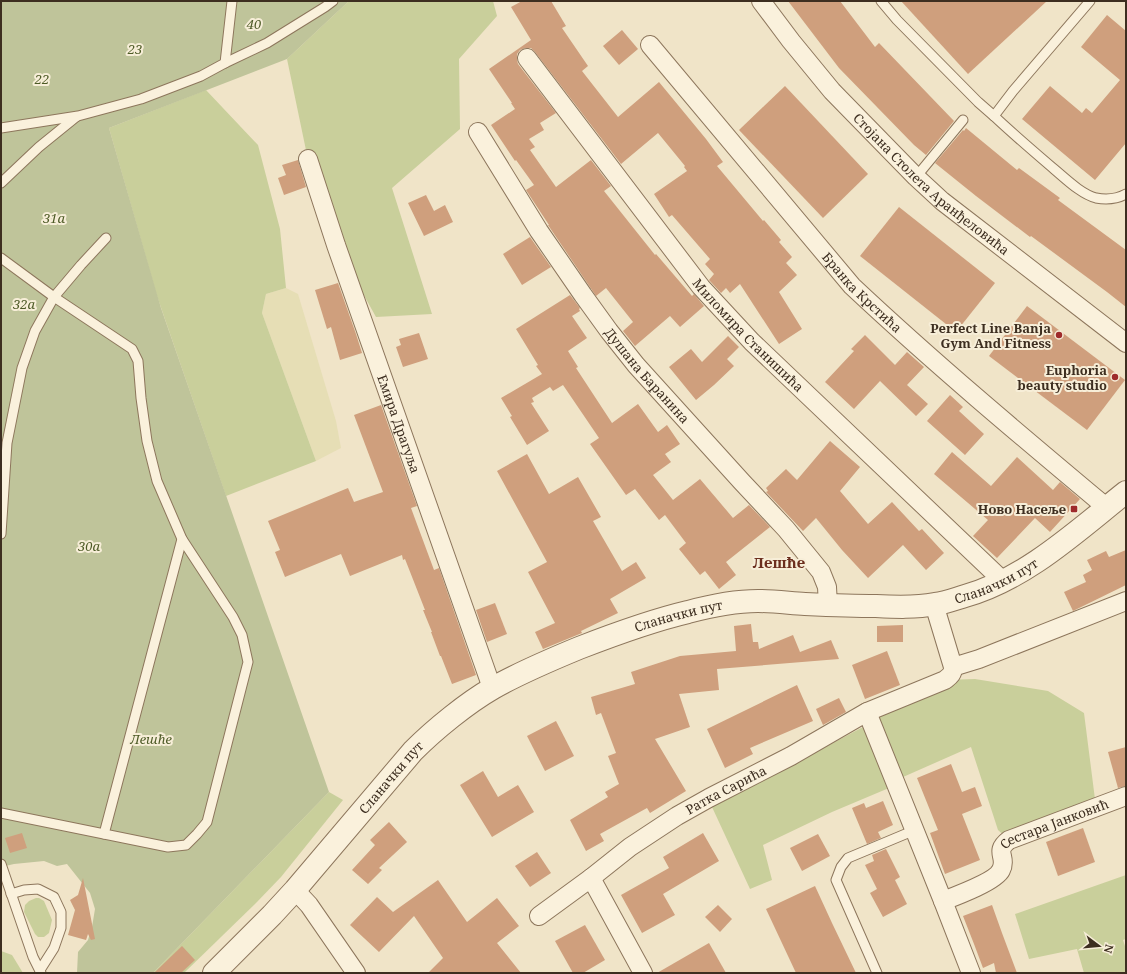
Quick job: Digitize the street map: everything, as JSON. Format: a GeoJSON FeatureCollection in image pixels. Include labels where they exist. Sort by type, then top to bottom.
{"type":"FeatureCollection","features":[{"type":"Feature","properties":{"kind":"street","name":"Стојана Столета Аранђеловића"},"geometry":{"type":"LineString","coordinates":[[761,1],[791,41],[832,91],[916,177],[942,201],[1126,343]]}},
{"type":"Feature","properties":{"kind":"street","name":"Бранка Крстића"},"geometry":{"type":"LineString","coordinates":[[650,45],[852,286],[946,371],[1106,508]]}},
{"type":"Feature","properties":{"kind":"street","name":"Миломира Станишића"},"geometry":{"type":"LineString","coordinates":[[527,58],[701,287],[752,342],[1002,581]]}},
{"type":"Feature","properties":{"kind":"street","name":"Душана Баранина"},"geometry":{"type":"LineString","coordinates":[[478,132],[539,231],[631,360],[786,529],[821,572],[827,587],[828,605]]}},
{"type":"Feature","properties":{"kind":"street","name":"Емира Драгуља"},"geometry":{"type":"LineString","coordinates":[[308,159],[339,253],[492,688]]}},
{"type":"Feature","properties":{"kind":"street","name":"Сланачки пут"},"geometry":{"type":"LineString","coordinates":[[214,973],[295,890],[413,751],[447,721],[492,688],[547,661],[604,638],[666,617],[701,609],[757,601],[828,605],[887,606],[934,604],[967,596],[1020,573],[1037,562],[1126,492]]}},
{"type":"Feature","properties":{"kind":"street"},"geometry":{"type":"LineString","coordinates":[[934,604],[953,667],[979,659],[1126,602]]}},
{"type":"Feature","properties":{"kind":"street","name":"Ратка Сарића"},"geometry":{"type":"LineString","coordinates":[[539,916],[630,847],[677,816],[791,756],[867,712],[945,680],[951,676],[953,667]]}},
{"type":"Feature","properties":{"kind":"street"},"geometry":{"type":"LineString","coordinates":[[867,712],[944,901],[971,973]]}},
{"type":"Feature","properties":{"kind":"street","name":"Сестара Јанковић"},"geometry":{"type":"LineString","coordinates":[[944,901],[991,880],[1000,873],[1003,863],[1001,852],[1003,844],[1009,840],[1126,796]]}},
{"type":"Feature","properties":{"kind":"street"},"geometry":{"type":"LineString","coordinates":[[591,878],[643,973]]}},
{"type":"Feature","properties":{"kind":"street"},"geometry":{"type":"LineString","coordinates":[[295,890],[309,905],[356,973]]}},
{"type":"Feature","properties":{"kind":"lane"},"geometry":{"type":"LineString","coordinates":[[225,63],[232,1]]}},
{"type":"Feature","properties":{"kind":"lane"},"geometry":{"type":"LineString","coordinates":[[1,128],[78,116],[141,99],[201,76],[267,43],[333,1]]}},
{"type":"Feature","properties":{"kind":"lane"},"geometry":{"type":"LineString","coordinates":[[881,1],[897,20],[978,102],[1013,135],[1078,189],[1095,198],[1108,200],[1119,198],[1126,194]]}},
{"type":"Feature","properties":{"kind":"lane"},"geometry":{"type":"LineString","coordinates":[[994,116],[1014,90],[1090,1]]}},
{"type":"Feature","properties":{"kind":"lane"},"geometry":{"type":"LineString","coordinates":[[1,183],[40,147],[78,116]]}},
{"type":"Feature","properties":{"kind":"lane"},"geometry":{"type":"LineString","coordinates":[[916,177],[963,120]]}},
{"type":"Feature","properties":{"kind":"lane"},"geometry":{"type":"LineString","coordinates":[[1,534],[4,453],[22,368],[36,331],[54,297],[106,238]]}},
{"type":"Feature","properties":{"kind":"lane"},"geometry":{"type":"LineString","coordinates":[[1,258],[54,297],[132,349],[138,361],[147,441],[157,481],[182,540],[233,617],[242,635],[248,662],[206,822],[186,845],[168,847],[1,812]]}},
{"type":"Feature","properties":{"kind":"lane"},"geometry":{"type":"LineString","coordinates":[[104,834],[182,540]]}},
{"type":"Feature","properties":{"kind":"lane"},"geometry":{"type":"LineString","coordinates":[[877,973],[836,880],[841,867],[848,858],[915,830]]}},
{"type":"Feature","properties":{"kind":"lane"},"geometry":{"type":"LineString","coordinates":[[1,864],[40,971]]}},
{"type":"Feature","properties":{"kind":"lane"},"geometry":{"type":"LineString","coordinates":[[11,894],[38,888],[54,897],[62,912],[61,928],[54,948],[40,971]]}},
{"type":"Feature","properties":{"kind":"shaded area"},"geometry":{"type":"Polygon","coordinates":[[[286,288],[298,294],[336,421],[341,448],[316,461],[262,313],[266,294],[286,288]]]}},
{"type":"Feature","properties":{"kind":"green space","name":"Лешће"},"geometry":{"type":"Polygon","coordinates":[[[1,1],[349,1],[287,59],[109,128],[161,308],[329,792],[153,973],[77,973],[78,952],[88,940],[95,909],[90,893],[67,864],[57,866],[44,861],[1,867],[1,1]]]}},
{"type":"Feature","properties":{"kind":"green space"},"geometry":{"type":"Polygon","coordinates":[[[349,1],[493,1],[497,16],[459,59],[460,129],[392,188],[432,314],[376,317],[336,245],[307,155],[287,59],[349,1]]]}},
{"type":"Feature","properties":{"kind":"green space"},"geometry":{"type":"Polygon","coordinates":[[[206,90],[258,145],[280,229],[286,288],[266,294],[262,313],[316,461],[226,496],[157,296],[109,128],[206,90]]]}},
{"type":"Feature","properties":{"kind":"green space"},"geometry":{"type":"Polygon","coordinates":[[[975,679],[1048,691],[1084,713],[1096,807],[1009,840],[998,830],[971,747],[894,781],[867,712],[945,680],[975,679]]]}},
{"type":"Feature","properties":{"kind":"green space"},"geometry":{"type":"Polygon","coordinates":[[[863,727],[889,788],[832,812],[763,845],[772,880],[750,889],[712,807],[863,727]]]}},
{"type":"Feature","properties":{"kind":"green space"},"geometry":{"type":"Polygon","coordinates":[[[329,792],[343,800],[281,877],[256,903],[184,973],[153,973],[329,792]]]}},
{"type":"Feature","properties":{"kind":"green space"},"geometry":{"type":"Polygon","coordinates":[[[1126,875],[1126,939],[1123,940],[1126,949],[1126,973],[1084,973],[1077,949],[1029,959],[1015,914],[1126,875]]]}},
{"type":"Feature","properties":{"kind":"green space"},"geometry":{"type":"Polygon","coordinates":[[[36,898],[44,901],[52,920],[49,933],[44,937],[38,937],[35,934],[24,912],[25,905],[29,901],[36,898]]]}},
{"type":"Feature","properties":{"kind":"green space"},"geometry":{"type":"Polygon","coordinates":[[[1,951],[12,955],[23,973],[1,973],[1,951]]]}},
{"type":"Feature","properties":{"kind":"building"},"geometry":{"type":"Polygon","coordinates":[[[522,1],[551,1],[566,26],[562,28],[588,66],[582,71],[618,117],[659,82],[723,162],[717,166],[781,240],[779,242],[792,257],[786,263],[797,275],[779,292],[802,329],[779,344],[740,284],[730,293],[726,288],[721,293],[709,280],[714,274],[705,264],[710,259],[672,215],[669,217],[654,194],[687,171],[684,167],[685,166],[658,133],[621,164],[535,52],[531,48],[525,48],[520,50],[517,54],[518,64],[556,113],[540,123],[544,130],[529,139],[535,147],[530,150],[556,187],[591,160],[611,186],[604,191],[655,255],[656,254],[692,296],[694,294],[704,306],[680,327],[670,316],[635,346],[623,331],[633,322],[606,288],[596,296],[526,190],[534,185],[516,160],[515,161],[491,125],[515,109],[489,69],[531,40],[511,7],[522,1]]]}},
{"type":"Feature","properties":{"kind":"building"},"geometry":{"type":"Polygon","coordinates":[[[788,1],[840,1],[875,47],[879,43],[954,121],[926,155],[914,145],[839,68],[788,1]]]}},
{"type":"Feature","properties":{"kind":"building"},"geometry":{"type":"Polygon","coordinates":[[[901,1],[1047,1],[968,74],[901,1]]]}},
{"type":"Feature","properties":{"kind":"building"},"geometry":{"type":"Polygon","coordinates":[[[1107,15],[1126,31],[1126,143],[1095,180],[1022,119],[1050,86],[1082,113],[1086,108],[1092,113],[1120,80],[1081,47],[1107,15]]]}},
{"type":"Feature","properties":{"kind":"building"},"geometry":{"type":"Polygon","coordinates":[[[622,30],[638,49],[619,65],[603,46],[622,30]]]}},
{"type":"Feature","properties":{"kind":"building"},"geometry":{"type":"Polygon","coordinates":[[[785,86],[868,174],[823,218],[739,130],[785,86]]]}},
{"type":"Feature","properties":{"kind":"building"},"geometry":{"type":"Polygon","coordinates":[[[966,128],[1017,170],[1019,168],[1060,198],[1058,200],[1126,250],[1126,307],[1031,236],[1030,237],[935,163],[966,128]]]}},
{"type":"Feature","properties":{"kind":"building"},"geometry":{"type":"Polygon","coordinates":[[[298,160],[306,187],[284,195],[278,178],[286,175],[282,165],[298,160]]]}},
{"type":"Feature","properties":{"kind":"building"},"geometry":{"type":"Polygon","coordinates":[[[426,195],[434,211],[445,205],[453,222],[424,236],[408,203],[426,195]]]}},
{"type":"Feature","properties":{"kind":"building"},"geometry":{"type":"Polygon","coordinates":[[[899,207],[995,283],[956,332],[860,256],[899,207]]]}},
{"type":"Feature","properties":{"kind":"building"},"geometry":{"type":"Polygon","coordinates":[[[530,237],[551,267],[522,285],[503,254],[530,237]]]}},
{"type":"Feature","properties":{"kind":"building"},"geometry":{"type":"Polygon","coordinates":[[[338,283],[362,353],[340,360],[331,327],[327,329],[315,290],[338,283]]]}},
{"type":"Feature","properties":{"kind":"building"},"geometry":{"type":"Polygon","coordinates":[[[570,295],[580,308],[580,311],[572,316],[587,338],[568,351],[578,367],[576,368],[612,423],[638,404],[658,432],[667,425],[680,444],[665,454],[671,462],[653,475],[673,500],[700,479],[733,518],[749,505],[770,527],[726,562],[736,575],[719,589],[705,571],[700,575],[679,549],[686,543],[665,515],[659,520],[635,489],[626,495],[590,444],[599,438],[563,385],[553,391],[550,387],[532,398],[534,402],[531,403],[549,431],[527,445],[510,417],[512,416],[501,398],[542,374],[516,329],[570,295]]]}},
{"type":"Feature","properties":{"kind":"building"},"geometry":{"type":"Polygon","coordinates":[[[1027,306],[1125,380],[1087,430],[989,356],[1027,306]]]}},
{"type":"Feature","properties":{"kind":"building"},"geometry":{"type":"Polygon","coordinates":[[[419,333],[428,359],[403,367],[396,347],[401,345],[399,339],[419,333]]]}},
{"type":"Feature","properties":{"kind":"building"},"geometry":{"type":"Polygon","coordinates":[[[865,335],[895,365],[907,352],[924,367],[907,385],[928,404],[916,416],[880,381],[854,409],[825,382],[854,351],[851,349],[865,335]]]}},
{"type":"Feature","properties":{"kind":"building"},"geometry":{"type":"Polygon","coordinates":[[[728,336],[739,347],[727,359],[734,366],[696,400],[669,367],[691,349],[702,362],[728,336]]]}},
{"type":"Feature","properties":{"kind":"building"},"geometry":{"type":"Polygon","coordinates":[[[950,395],[963,407],[959,411],[984,434],[965,455],[927,421],[950,395]]]}},
{"type":"Feature","properties":{"kind":"building"},"geometry":{"type":"Polygon","coordinates":[[[381,405],[417,506],[411,508],[434,570],[439,568],[476,675],[452,684],[423,610],[425,610],[405,559],[403,560],[402,555],[350,576],[341,554],[285,577],[275,552],[280,550],[268,521],[348,488],[354,502],[383,492],[354,415],[381,405]]]}},
{"type":"Feature","properties":{"kind":"building"},"geometry":{"type":"Polygon","coordinates":[[[830,441],[860,467],[840,491],[868,524],[892,502],[919,531],[922,529],[944,553],[926,570],[903,545],[868,578],[842,550],[816,518],[803,531],[766,492],[768,491],[766,488],[786,469],[797,480],[830,441]]]}},
{"type":"Feature","properties":{"kind":"building"},"geometry":{"type":"Polygon","coordinates":[[[952,452],[991,486],[1017,457],[1053,490],[1060,482],[1080,499],[1050,532],[1035,518],[997,558],[973,536],[988,520],[934,474],[952,452]]]}},
{"type":"Feature","properties":{"kind":"building"},"geometry":{"type":"Polygon","coordinates":[[[527,454],[549,494],[578,477],[601,517],[593,521],[622,571],[636,562],[646,578],[610,599],[618,613],[581,631],[582,633],[543,649],[535,632],[555,623],[528,572],[547,562],[497,471],[527,454]]]}},
{"type":"Feature","properties":{"kind":"building"},"geometry":{"type":"Polygon","coordinates":[[[1126,550],[1126,585],[1073,611],[1064,592],[1086,582],[1083,575],[1092,570],[1087,560],[1106,551],[1109,557],[1126,550]]]}},
{"type":"Feature","properties":{"kind":"building"},"geometry":{"type":"Polygon","coordinates":[[[495,603],[507,634],[487,642],[476,610],[495,603]]]}},
{"type":"Feature","properties":{"kind":"building"},"geometry":{"type":"Polygon","coordinates":[[[751,624],[753,642],[758,642],[759,649],[793,635],[800,652],[831,640],[839,659],[717,669],[719,690],[679,694],[690,727],[655,739],[686,791],[650,813],[647,808],[600,834],[604,841],[586,851],[570,820],[608,797],[605,792],[619,784],[608,756],[616,753],[601,713],[596,715],[591,697],[635,684],[631,672],[680,656],[736,651],[734,626],[751,624]]]}},
{"type":"Feature","properties":{"kind":"building"},"geometry":{"type":"Polygon","coordinates":[[[903,625],[903,642],[877,642],[877,626],[903,625]]]}},
{"type":"Feature","properties":{"kind":"building"},"geometry":{"type":"Polygon","coordinates":[[[887,651],[900,685],[865,699],[852,665],[887,651]]]}},
{"type":"Feature","properties":{"kind":"building"},"geometry":{"type":"Polygon","coordinates":[[[797,685],[813,721],[750,748],[753,754],[725,768],[707,729],[797,685]]]}},
{"type":"Feature","properties":{"kind":"building"},"geometry":{"type":"Polygon","coordinates":[[[839,698],[846,712],[823,725],[816,709],[839,698]]]}},
{"type":"Feature","properties":{"kind":"building"},"geometry":{"type":"Polygon","coordinates":[[[556,721],[574,756],[545,771],[527,736],[556,721]]]}},
{"type":"Feature","properties":{"kind":"building"},"geometry":{"type":"Polygon","coordinates":[[[1126,747],[1126,786],[1118,788],[1108,752],[1126,747]]]}},
{"type":"Feature","properties":{"kind":"building"},"geometry":{"type":"Polygon","coordinates":[[[951,764],[962,792],[975,787],[982,806],[962,814],[980,860],[945,874],[930,833],[938,830],[917,778],[951,764]]]}},
{"type":"Feature","properties":{"kind":"building"},"geometry":{"type":"Polygon","coordinates":[[[483,771],[498,797],[518,785],[534,812],[492,837],[460,785],[483,771]]]}},
{"type":"Feature","properties":{"kind":"building"},"geometry":{"type":"Polygon","coordinates":[[[883,801],[893,825],[878,832],[881,838],[867,844],[852,808],[864,803],[866,808],[883,801]]]}},
{"type":"Feature","properties":{"kind":"building"},"geometry":{"type":"Polygon","coordinates":[[[389,822],[407,842],[379,868],[382,870],[368,884],[352,870],[375,845],[370,840],[389,822]]]}},
{"type":"Feature","properties":{"kind":"building"},"geometry":{"type":"Polygon","coordinates":[[[1083,828],[1095,862],[1058,876],[1046,842],[1083,828]]]}},
{"type":"Feature","properties":{"kind":"building"},"geometry":{"type":"Polygon","coordinates":[[[22,833],[27,848],[10,853],[5,838],[22,833]]]}},
{"type":"Feature","properties":{"kind":"building"},"geometry":{"type":"Polygon","coordinates":[[[703,833],[719,861],[663,894],[675,915],[642,933],[621,895],[669,868],[663,857],[703,833]]]}},
{"type":"Feature","properties":{"kind":"building"},"geometry":{"type":"Polygon","coordinates":[[[818,834],[830,856],[802,871],[790,848],[818,834]]]}},
{"type":"Feature","properties":{"kind":"building"},"geometry":{"type":"Polygon","coordinates":[[[886,849],[900,877],[895,880],[907,904],[883,917],[870,893],[877,889],[865,865],[874,861],[872,855],[886,849]]]}},
{"type":"Feature","properties":{"kind":"building"},"geometry":{"type":"Polygon","coordinates":[[[537,852],[551,873],[530,887],[515,866],[537,852]]]}},
{"type":"Feature","properties":{"kind":"building"},"geometry":{"type":"Polygon","coordinates":[[[83,878],[95,939],[91,940],[88,934],[86,940],[68,935],[75,910],[70,900],[78,895],[83,878]]]}},
{"type":"Feature","properties":{"kind":"building"},"geometry":{"type":"Polygon","coordinates":[[[438,880],[467,922],[497,898],[519,926],[497,943],[521,973],[428,973],[443,958],[414,916],[379,952],[350,925],[377,897],[393,912],[438,880]]]}},
{"type":"Feature","properties":{"kind":"building"},"geometry":{"type":"Polygon","coordinates":[[[815,886],[856,973],[796,973],[766,909],[815,886]]]}},
{"type":"Feature","properties":{"kind":"building"},"geometry":{"type":"Polygon","coordinates":[[[718,905],[732,919],[720,932],[705,917],[718,905]]]}},
{"type":"Feature","properties":{"kind":"building"},"geometry":{"type":"Polygon","coordinates":[[[992,905],[1017,973],[996,973],[994,963],[983,968],[963,916],[992,905]]]}},
{"type":"Feature","properties":{"kind":"building"},"geometry":{"type":"Polygon","coordinates":[[[585,925],[605,960],[583,973],[573,973],[555,941],[585,925]]]}},
{"type":"Feature","properties":{"kind":"building"},"geometry":{"type":"Polygon","coordinates":[[[709,943],[726,973],[657,973],[709,943]]]}},
{"type":"Feature","properties":{"kind":"building"},"geometry":{"type":"Polygon","coordinates":[[[182,946],[195,960],[181,973],[154,973],[182,946]]]}},
{"type":"Feature","properties":{"kind":"place","name":"Perfect Line Banja Gym And Fitness"},"geometry":{"type":"Point","coordinates":[1059,335]}},
{"type":"Feature","properties":{"kind":"place","name":"Euphoria beauty studio"},"geometry":{"type":"Point","coordinates":[1115,377]}},
{"type":"Feature","properties":{"kind":"place","name":"Ново Насеље"},"geometry":{"type":"Point","coordinates":[1074,509]}},
{"type":"Feature","properties":{"kind":"district","name":"Лешће"},"geometry":{"type":"Point","coordinates":[779,562]}},
{"type":"Feature","properties":{"kind":"park label","name":"40"},"geometry":{"type":"Point","coordinates":[254,24]}},
{"type":"Feature","properties":{"kind":"park label","name":"23"},"geometry":{"type":"Point","coordinates":[135,49]}},
{"type":"Feature","properties":{"kind":"park label","name":"22"},"geometry":{"type":"Point","coordinates":[42,79]}},
{"type":"Feature","properties":{"kind":"park label","name":"31a"},"geometry":{"type":"Point","coordinates":[54,218]}},
{"type":"Feature","properties":{"kind":"park label","name":"32a"},"geometry":{"type":"Point","coordinates":[24,304]}},
{"type":"Feature","properties":{"kind":"park label","name":"30a"},"geometry":{"type":"Point","coordinates":[89,546]}}]}
